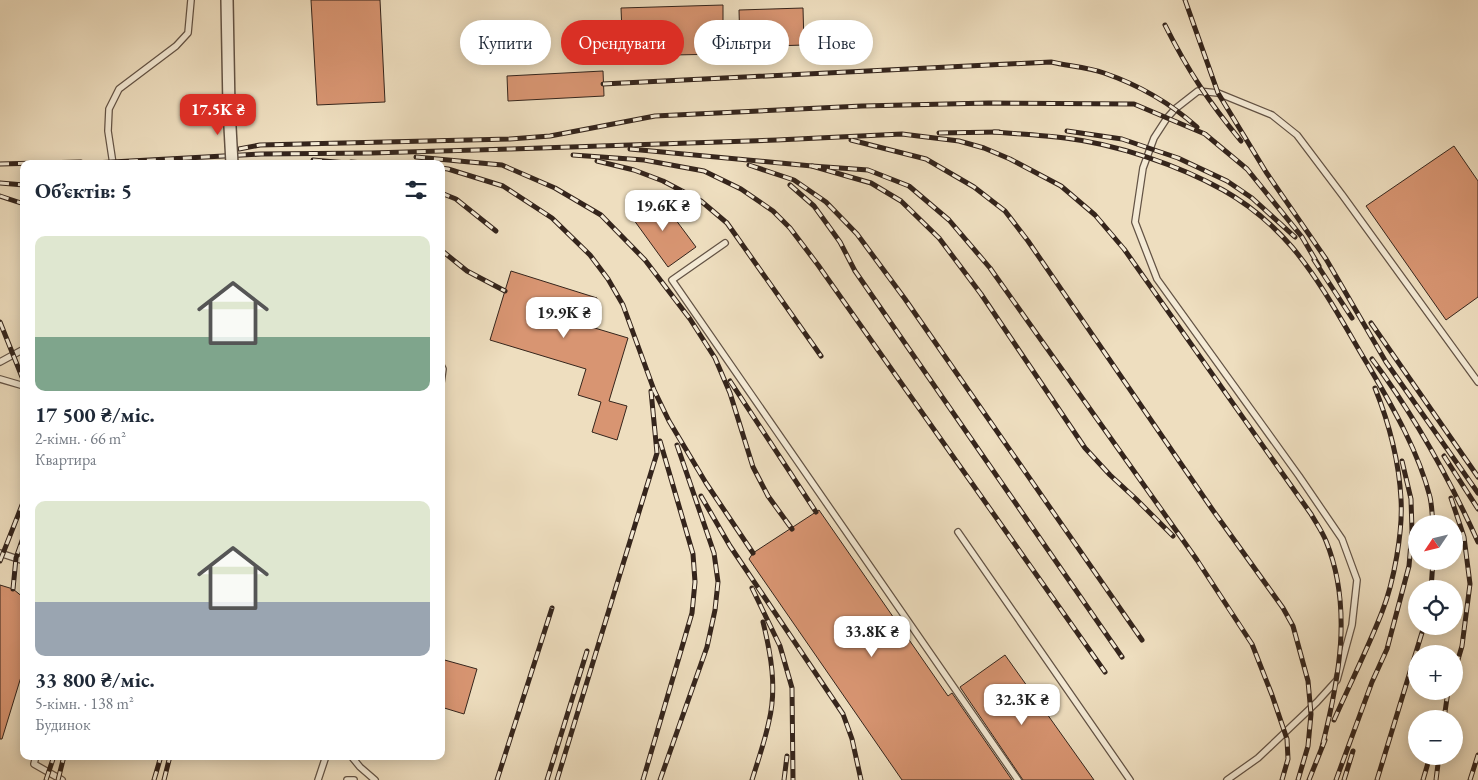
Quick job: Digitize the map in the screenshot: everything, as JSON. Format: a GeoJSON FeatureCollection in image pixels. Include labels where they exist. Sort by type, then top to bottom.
{"type":"FeatureCollection","features":[{"type":"Feature","properties":{"kind":"street"},"geometry":{"type":"LineString","coordinates":[[227,0],[232,160]]}},
{"type":"Feature","properties":{"kind":"lane"},"geometry":{"type":"LineString","coordinates":[[113,160],[108,131],[109,109],[119,89],[176,46],[188,34],[191,0]]}},
{"type":"Feature","properties":{"kind":"lane"},"geometry":{"type":"LineString","coordinates":[[1226,780],[1258,758],[1311,708],[1337,680],[1352,625],[1356,580],[1342,539],[1157,279],[1135,222],[1146,158],[1154,138],[1175,108],[1198,91],[1218,93],[1272,115],[1297,135],[1478,382]]}},
{"type":"Feature","properties":{"kind":"lane"},"geometry":{"type":"LineString","coordinates":[[725,243],[672,280],[1018,780]]}},
{"type":"Feature","properties":{"kind":"lane"},"geometry":{"type":"LineString","coordinates":[[0,362],[20,351]]}},
{"type":"Feature","properties":{"kind":"lane"},"geometry":{"type":"LineString","coordinates":[[0,379],[20,385]]}},
{"type":"Feature","properties":{"kind":"lane"},"geometry":{"type":"LineString","coordinates":[[958,532],[1130,780]]}},
{"type":"Feature","properties":{"kind":"lane"},"geometry":{"type":"LineString","coordinates":[[0,553],[20,560]]}},
{"type":"Feature","properties":{"kind":"lane"},"geometry":{"type":"LineString","coordinates":[[35,760],[34,764],[62,780]]}},
{"type":"Feature","properties":{"kind":"lane"},"geometry":{"type":"LineString","coordinates":[[318,780],[325,760]]}},
{"type":"Feature","properties":{"kind":"lane"},"geometry":{"type":"LineString","coordinates":[[354,760],[375,780]]}},
{"type":"Feature","properties":{"kind":"lane"},"geometry":{"type":"LineString","coordinates":[[348,780],[354,780]]}},
{"type":"Feature","properties":{"kind":"building"},"geometry":{"type":"Polygon","coordinates":[[[311,0],[380,0],[385,102],[317,105],[311,0]]]}},
{"type":"Feature","properties":{"kind":"building"},"geometry":{"type":"Polygon","coordinates":[[[723,5],[723,20],[694,20],[694,55],[684,55],[684,20],[622,20],[621,8],[723,5]]]}},
{"type":"Feature","properties":{"kind":"building"},"geometry":{"type":"Polygon","coordinates":[[[803,8],[803,20],[799,20],[799,45],[789,45],[789,20],[739,20],[739,10],[803,8]]]}},
{"type":"Feature","properties":{"kind":"building"},"geometry":{"type":"Polygon","coordinates":[[[603,71],[604,96],[508,101],[507,76],[603,71]]]}},
{"type":"Feature","properties":{"kind":"building"},"geometry":{"type":"Polygon","coordinates":[[[1454,146],[1478,181],[1478,297],[1446,320],[1366,206],[1454,146]]]}},
{"type":"Feature","properties":{"kind":"building"},"geometry":{"type":"Polygon","coordinates":[[[658,196],[696,247],[668,267],[631,216],[658,196]]]}},
{"type":"Feature","properties":{"kind":"building"},"geometry":{"type":"Polygon","coordinates":[[[511,271],[597,298],[588,326],[628,338],[609,401],[627,406],[617,440],[592,432],[601,402],[578,395],[586,369],[490,340],[511,271]]]}},
{"type":"Feature","properties":{"kind":"building"},"geometry":{"type":"Polygon","coordinates":[[[819,510],[948,696],[952,693],[1012,780],[902,780],[749,559],[753,553],[819,510]]]}},
{"type":"Feature","properties":{"kind":"building"},"geometry":{"type":"Polygon","coordinates":[[[0,585],[13,589],[20,595],[20,680],[2,739],[0,739],[0,585]]]}},
{"type":"Feature","properties":{"kind":"building"},"geometry":{"type":"Polygon","coordinates":[[[1005,655],[1094,780],[1023,780],[960,687],[1005,655]]]}},
{"type":"Feature","properties":{"kind":"building"},"geometry":{"type":"Polygon","coordinates":[[[445,660],[477,669],[464,714],[445,708],[445,660]]]}},
{"type":"Feature","properties":{"kind":"railway"},"geometry":{"type":"LineString","coordinates":[[1185,0],[1218,93],[1266,172],[1326,259],[1386,362],[1478,493]]}},
{"type":"Feature","properties":{"kind":"railway"},"geometry":{"type":"LineString","coordinates":[[1165,25],[1200,86],[1241,141]]}},
{"type":"Feature","properties":{"kind":"railway"},"geometry":{"type":"LineString","coordinates":[[603,84],[1051,62],[1098,71],[1130,83],[1176,110],[1197,127]]}},
{"type":"Feature","properties":{"kind":"railway"},"geometry":{"type":"LineString","coordinates":[[239,149],[260,145],[510,139],[550,136],[655,116],[862,106],[989,103],[1134,104],[1205,134],[1247,169],[1302,237],[1319,266]]}},
{"type":"Feature","properties":{"kind":"railway"},"geometry":{"type":"LineString","coordinates":[[1067,131],[1122,139],[1178,158],[1227,181],[1252,198],[1295,237]]}},
{"type":"Feature","properties":{"kind":"railway"},"geometry":{"type":"LineString","coordinates":[[994,132],[1085,141],[1126,150],[1186,172],[1223,190],[1251,208],[1292,247],[1313,275],[1341,320],[1395,412],[1419,462],[1431,500],[1432,515]]}},
{"type":"Feature","properties":{"kind":"railway"},"geometry":{"type":"LineString","coordinates":[[939,133],[999,132]]}},
{"type":"Feature","properties":{"kind":"railway"},"geometry":{"type":"LineString","coordinates":[[149,160],[261,154],[511,149],[902,134],[959,141],[984,148],[1010,159],[1061,186],[1095,215],[1124,249],[1311,514],[1323,534],[1334,566],[1341,618],[1338,670],[1322,747]]}},
{"type":"Feature","properties":{"kind":"railway"},"geometry":{"type":"LineString","coordinates":[[851,140],[926,159],[974,187],[1005,211],[1028,241],[1212,509],[1283,608],[1293,626],[1308,681],[1311,714],[1308,746],[1298,780]]}},
{"type":"Feature","properties":{"kind":"railway"},"geometry":{"type":"LineString","coordinates":[[630,149],[812,166],[871,183],[901,201],[939,238],[981,294],[1085,448],[1173,536]]}},
{"type":"Feature","properties":{"kind":"railway"},"geometry":{"type":"LineString","coordinates":[[573,155],[644,160],[704,171],[741,189],[773,211],[790,228],[818,265],[1105,672]]}},
{"type":"Feature","properties":{"kind":"railway"},"geometry":{"type":"LineString","coordinates":[[416,157],[502,165],[555,188],[601,215],[645,260],[690,319],[715,358],[730,393],[753,467],[768,496],[792,529]]}},
{"type":"Feature","properties":{"kind":"railway"},"geometry":{"type":"LineString","coordinates":[[597,161],[634,170],[663,181],[701,201],[727,223],[821,356]]}},
{"type":"Feature","properties":{"kind":"railway"},"geometry":{"type":"LineString","coordinates":[[0,164],[20,164]]}},
{"type":"Feature","properties":{"kind":"railway"},"geometry":{"type":"LineString","coordinates":[[749,165],[794,180],[826,202],[857,234],[905,299],[1142,640]]}},
{"type":"Feature","properties":{"kind":"railway"},"geometry":{"type":"LineString","coordinates":[[812,166],[868,170],[909,186],[949,220],[990,268],[1197,560],[1252,644],[1287,739],[1288,759],[1282,780]]}},
{"type":"Feature","properties":{"kind":"railway"},"geometry":{"type":"LineString","coordinates":[[445,169],[503,186],[552,218],[590,255],[608,279],[623,305],[654,390],[669,421],[706,483],[753,553]]}},
{"type":"Feature","properties":{"kind":"railway"},"geometry":{"type":"LineString","coordinates":[[0,183],[20,185]]}},
{"type":"Feature","properties":{"kind":"railway"},"geometry":{"type":"LineString","coordinates":[[790,185],[814,206],[840,242],[855,271],[1122,657]]}},
{"type":"Feature","properties":{"kind":"railway"},"geometry":{"type":"LineString","coordinates":[[445,195],[456,199],[496,231]]}},
{"type":"Feature","properties":{"kind":"railway"},"geometry":{"type":"LineString","coordinates":[[0,196],[20,203]]}},
{"type":"Feature","properties":{"kind":"railway"},"geometry":{"type":"LineString","coordinates":[[445,253],[467,271],[505,291]]}},
{"type":"Feature","properties":{"kind":"railway"},"geometry":{"type":"LineString","coordinates":[[1314,260],[1352,318]]}},
{"type":"Feature","properties":{"kind":"railway"},"geometry":{"type":"LineString","coordinates":[[0,322],[20,372]]}},
{"type":"Feature","properties":{"kind":"railway"},"geometry":{"type":"LineString","coordinates":[[1371,323],[1478,477]]}},
{"type":"Feature","properties":{"kind":"railway"},"geometry":{"type":"LineString","coordinates":[[1372,359],[1430,447],[1478,542]]}},
{"type":"Feature","properties":{"kind":"railway"},"geometry":{"type":"LineString","coordinates":[[730,381],[816,512]]}},
{"type":"Feature","properties":{"kind":"railway"},"geometry":{"type":"LineString","coordinates":[[1334,720],[1382,612],[1397,556],[1401,526],[1401,499],[1396,457],[1385,415],[1375,388]]}},
{"type":"Feature","properties":{"kind":"railway"},"geometry":{"type":"LineString","coordinates":[[557,780],[657,453],[651,391]]}},
{"type":"Feature","properties":{"kind":"railway"},"geometry":{"type":"LineString","coordinates":[[643,780],[692,613],[695,582],[693,554],[660,441]]}},
{"type":"Feature","properties":{"kind":"railway"},"geometry":{"type":"LineString","coordinates":[[660,780],[707,647],[715,610],[718,582],[714,553],[677,445]]}},
{"type":"Feature","properties":{"kind":"railway"},"geometry":{"type":"LineString","coordinates":[[1444,456],[1478,509]]}},
{"type":"Feature","properties":{"kind":"railway"},"geometry":{"type":"LineString","coordinates":[[1336,780],[1372,682],[1387,649],[1409,566],[1412,531],[1411,499],[1402,461]]}},
{"type":"Feature","properties":{"kind":"railway"},"geometry":{"type":"LineString","coordinates":[[701,496],[730,546],[843,714],[852,739],[861,780]]}},
{"type":"Feature","properties":{"kind":"railway"},"geometry":{"type":"LineString","coordinates":[[1451,498],[1464,537],[1470,584],[1462,645]]}},
{"type":"Feature","properties":{"kind":"railway"},"geometry":{"type":"LineString","coordinates":[[0,561],[20,510]]}},
{"type":"Feature","properties":{"kind":"railway"},"geometry":{"type":"LineString","coordinates":[[13,589],[16,558],[20,546]]}},
{"type":"Feature","properties":{"kind":"railway"},"geometry":{"type":"LineString","coordinates":[[1432,570],[1432,580]]}},
{"type":"Feature","properties":{"kind":"railway"},"geometry":{"type":"LineString","coordinates":[[752,588],[780,646],[792,688],[793,780]]}},
{"type":"Feature","properties":{"kind":"railway"},"geometry":{"type":"LineString","coordinates":[[497,780],[552,608]]}},
{"type":"Feature","properties":{"kind":"railway"},"geometry":{"type":"LineString","coordinates":[[752,780],[767,728],[773,696],[771,659],[763,622]]}},
{"type":"Feature","properties":{"kind":"railway"},"geometry":{"type":"LineString","coordinates":[[1377,780],[1421,635]]}},
{"type":"Feature","properties":{"kind":"railway"},"geometry":{"type":"LineString","coordinates":[[547,780],[587,651]]}},
{"type":"Feature","properties":{"kind":"railway"},"geometry":{"type":"LineString","coordinates":[[1445,710],[1447,700]]}},
{"type":"Feature","properties":{"kind":"railway"},"geometry":{"type":"LineString","coordinates":[[1309,780],[1325,740]]}},
{"type":"Feature","properties":{"kind":"railway"},"geometry":{"type":"LineString","coordinates":[[1344,780],[1353,751]]}},
{"type":"Feature","properties":{"kind":"railway"},"geometry":{"type":"LineString","coordinates":[[1470,780],[1478,755]]}},
{"type":"Feature","properties":{"kind":"railway"},"geometry":{"type":"LineString","coordinates":[[784,780],[787,756]]}},
{"type":"Feature","properties":{"kind":"railway"},"geometry":{"type":"LineString","coordinates":[[46,780],[53,760]]}},
{"type":"Feature","properties":{"kind":"railway"},"geometry":{"type":"LineString","coordinates":[[58,780],[63,760]]}},
{"type":"Feature","properties":{"kind":"railway"},"geometry":{"type":"LineString","coordinates":[[154,780],[160,760]]}},
{"type":"Feature","properties":{"kind":"railway"},"geometry":{"type":"LineString","coordinates":[[164,780],[169,760]]}},
{"type":"Feature","properties":{"kind":"railway"},"geometry":{"type":"LineString","coordinates":[[1423,780],[1427,765]]}},
{"type":"Feature","properties":{"kind":"railway"},"geometry":{"type":"LineString","coordinates":[[1436,780],[1438,765]]}}]}
